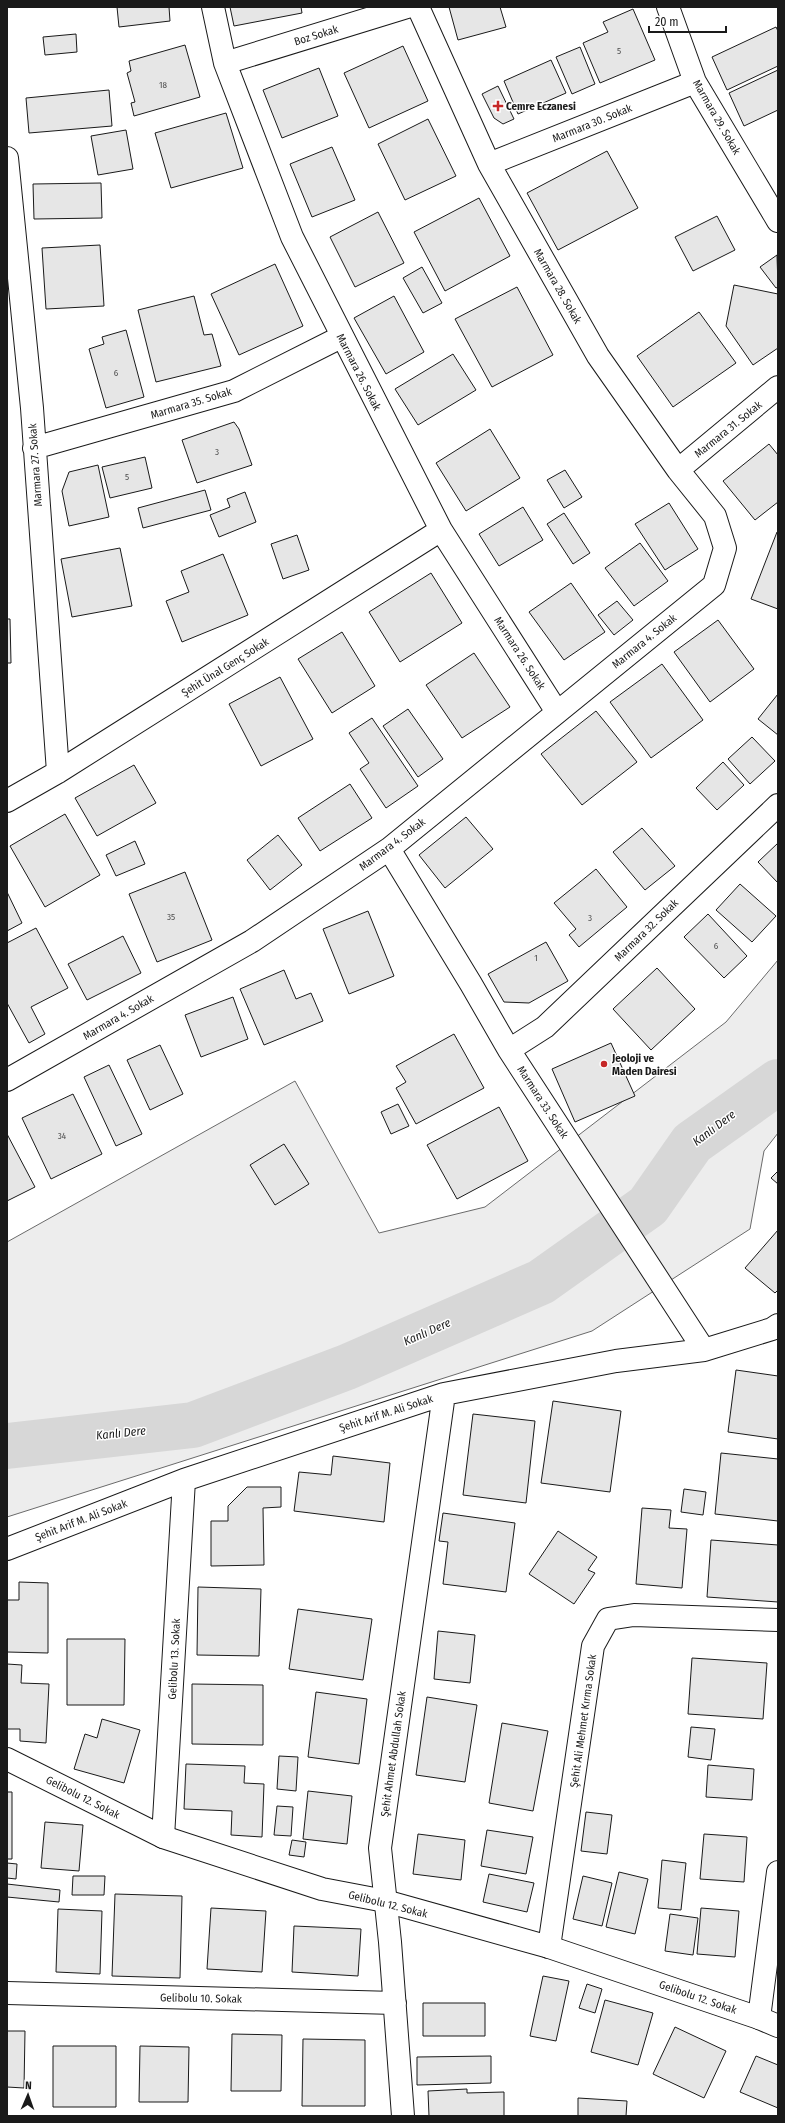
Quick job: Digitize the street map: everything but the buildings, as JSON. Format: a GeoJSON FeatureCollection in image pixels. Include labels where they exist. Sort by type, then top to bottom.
{"type":"FeatureCollection","features":[{"type":"Feature","properties":{"kind":"street","name":"Marmara 26. Sokak"},"geometry":{"type":"LineString","coordinates":[[213,7],[225,63],[292,237],[341,337],[441,530],[557,712]]}},
{"type":"Feature","properties":{"kind":"street","name":"Boz Sokak"},"geometry":{"type":"LineString","coordinates":[[225,63],[407,7]]}},
{"type":"Feature","properties":{"kind":"street","name":"Marmara 28. Sokak"},"geometry":{"type":"LineString","coordinates":[[418,7],[489,164],[598,356],[678,470],[715,516],[725,548]]}},
{"type":"Feature","properties":{"kind":"street","name":"Marmara 29. Sokak"},"geometry":{"type":"LineString","coordinates":[[668,7],[695,82],[778,221]]}},
{"type":"Feature","properties":{"kind":"street","name":"Marmara 30. Sokak"},"geometry":{"type":"LineString","coordinates":[[489,164],[695,82]]}},
{"type":"Feature","properties":{"kind":"street","name":"Marmara 27. Sokak"},"geometry":{"type":"LineString","coordinates":[[7,158],[31,400],[58,772]]}},
{"type":"Feature","properties":{"kind":"street","name":"Marmara 35. Sokak"},"geometry":{"type":"LineString","coordinates":[[34,448],[234,391],[341,337]]}},
{"type":"Feature","properties":{"kind":"street","name":"Marmara 31. Sokak"},"geometry":{"type":"LineString","coordinates":[[678,470],[778,387]]}},
{"type":"Feature","properties":{"kind":"street","name":"Şehit Ünal Genç Sokak"},"geometry":{"type":"LineString","coordinates":[[7,801],[58,772],[441,530]]}},
{"type":"Feature","properties":{"kind":"street","name":"Marmara 4. Sokak"},"geometry":{"type":"LineString","coordinates":[[7,1080],[252,941],[389,849],[714,585],[725,548]]}},
{"type":"Feature","properties":{"kind":"street","name":"Marmara 32. Sokak"},"geometry":{"type":"LineString","coordinates":[[509,1050],[545,1027],[778,805]]}},
{"type":"Feature","properties":{"kind":"street","name":"Marmara 33. Sokak"},"geometry":{"type":"LineString","coordinates":[[389,849],[471,984],[509,1050],[648,1267],[704,1350]]}},
{"type":"Feature","properties":{"kind":"street","name":"Şehit Arif M. Ali Sokak"},"geometry":{"type":"LineString","coordinates":[[7,1549],[184,1480],[444,1394],[616,1361],[704,1350],[772,1329],[778,1324]]}},
{"type":"Feature","properties":{"kind":"street","name":"Şehit Ahmet Abdullah Sokak"},"geometry":{"type":"LineString","coordinates":[[403,2116],[395,2003],[380,1848],[444,1394]]}},
{"type":"Feature","properties":{"kind":"street","name":"Gelibolu 13. Sokak"},"geometry":{"type":"LineString","coordinates":[[164,1837],[184,1480]]}},
{"type":"Feature","properties":{"kind":"street","name":"Şehit Ali Mehmet Kırma Sokak"},"geometry":{"type":"LineString","coordinates":[[550,1947],[594,1646],[608,1619],[634,1615],[778,1620]]}},
{"type":"Feature","properties":{"kind":"street","name":"Gelibolu 12. Sokak"},"geometry":{"type":"LineString","coordinates":[[7,1759],[164,1837],[322,1888],[385,1901],[550,1947],[768,2022]]}},
{"type":"Feature","properties":{"kind":"street"},"geometry":{"type":"LineString","coordinates":[[768,2022],[778,1872]]}},
{"type":"Feature","properties":{"kind":"street","name":"Gelibolu 10. Sokak"},"geometry":{"type":"LineString","coordinates":[[7,1993],[395,2003]]}},
{"type":"Feature","properties":{"kind":"shaded area"},"geometry":{"type":"Polygon","coordinates":[[[778,960],[778,1133],[764,1151],[750,1229],[592,1331],[7,1517],[7,1242],[295,1081],[379,1233],[485,1207],[726,1022],[778,960]]]}},
{"type":"Feature","properties":{"kind":"waterway","name":"Kanlı Dere"},"geometry":{"type":"LineString","coordinates":[[7,1446],[193,1425],[347,1367],[541,1282],[648,1206],[692,1143],[778,1082]]}},
{"type":"Feature","properties":{"kind":"place","name":"Cemre Eczanesi"},"geometry":{"type":"Point","coordinates":[498,106]}},
{"type":"Feature","properties":{"kind":"place","name":"Jeoloji ve Maden Dairesi"},"geometry":{"type":"Point","coordinates":[604,1064]}}]}
